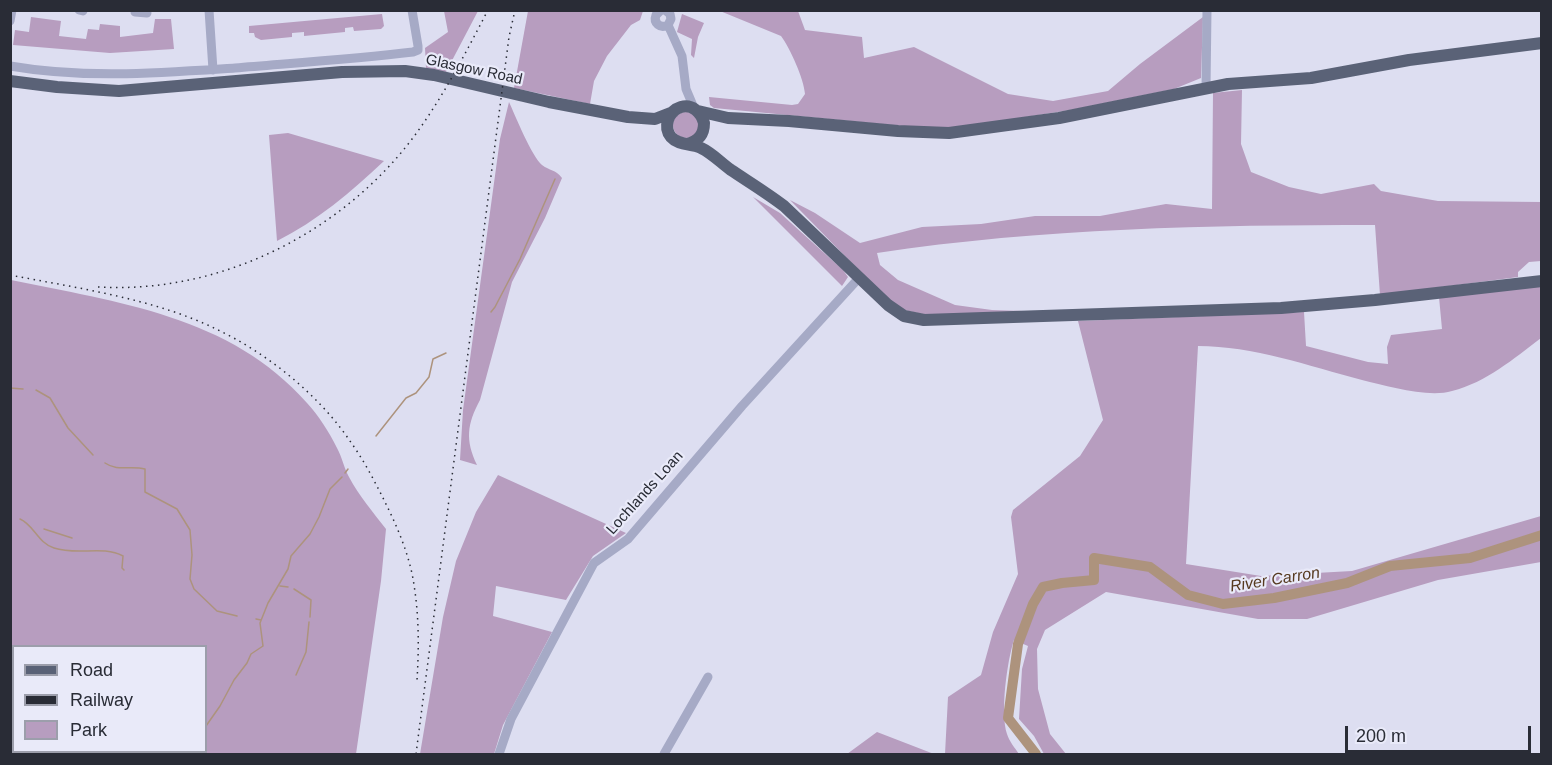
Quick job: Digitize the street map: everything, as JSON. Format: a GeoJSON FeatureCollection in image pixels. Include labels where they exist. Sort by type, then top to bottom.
{"type":"FeatureCollection","features":[{"type":"Feature","properties":{"kind":"main road"},"geometry":{"type":"LineString","coordinates":[[646,119],[660,118],[684,106],[735,118],[949,133],[1059,118],[1206,88],[1311,78],[1409,60],[1542,43]]}},
{"type":"Feature","properties":{"kind":"main road","name":"Glasgow Road"},"geometry":{"type":"LineString","coordinates":[[10,81],[63,88],[118,91],[293,70],[420,73],[549,102],[646,119]]}},
{"type":"Feature","properties":{"kind":"main road"},"geometry":{"type":"LineString","coordinates":[[696,110],[704,119],[703,131],[709,148],[718,160]]}},
{"type":"Feature","properties":{"kind":"main road"},"geometry":{"type":"LineString","coordinates":[[668,131],[668,121],[673,111]]}},
{"type":"Feature","properties":{"kind":"main road"},"geometry":{"type":"LineString","coordinates":[[687,144],[698,140],[703,131],[721,121],[735,118]]}},
{"type":"Feature","properties":{"kind":"main road"},"geometry":{"type":"LineString","coordinates":[[646,119],[658,123],[674,140],[701,148],[784,206],[858,279],[904,316],[938,321],[1188,313],[1328,305],[1542,281]]}},
{"type":"Feature","properties":{"kind":"street"},"geometry":{"type":"LineString","coordinates":[[10,21],[12,10]]}},
{"type":"Feature","properties":{"kind":"street"},"geometry":{"type":"LineString","coordinates":[[209,10],[213,69]]}},
{"type":"Feature","properties":{"kind":"street","name":"Glasgow Road"},"geometry":{"type":"LineString","coordinates":[[10,66],[92,75],[213,69],[293,70],[418,50],[411,10]]}},
{"type":"Feature","properties":{"kind":"street"},"geometry":{"type":"LineString","coordinates":[[1206,88],[1207,10]]}},
{"type":"Feature","properties":{"kind":"street"},"geometry":{"type":"LineString","coordinates":[[668,25],[662,27],[657,25],[655,20],[660,11],[671,16],[668,25],[682,56],[686,89],[696,110]]}},
{"type":"Feature","properties":{"kind":"street"},"geometry":{"type":"LineString","coordinates":[[673,111],[682,100],[686,89]]}},
{"type":"Feature","properties":{"kind":"street","name":"Lochlands Loan"},"geometry":{"type":"LineString","coordinates":[[499,754],[511,719],[594,563],[628,539],[742,406],[858,279]]}},
{"type":"Feature","properties":{"kind":"street"},"geometry":{"type":"LineString","coordinates":[[664,754],[708,677]]}},
{"type":"Feature","properties":{"kind":"green space"},"geometry":{"type":"Polygon","coordinates":[[[444,11],[478,11],[446,72],[426,68],[425,48],[448,32],[444,11]]]}},
{"type":"Feature","properties":{"kind":"green space"},"geometry":{"type":"Polygon","coordinates":[[[528,11],[643,11],[640,20],[631,25],[607,56],[594,81],[590,104],[514,88],[528,11]]]}},
{"type":"Feature","properties":{"kind":"green space"},"geometry":{"type":"Polygon","coordinates":[[[720,11],[798,11],[805,30],[862,37],[864,58],[914,47],[1008,94],[1053,101],[1108,91],[1203,17],[1201,78],[1174,89],[1076,109],[944,130],[714,108],[710,105],[709,97],[792,105],[798,104],[805,94],[796,64],[781,36],[720,11]]]}},
{"type":"Feature","properties":{"kind":"green space"},"geometry":{"type":"Polygon","coordinates":[[[382,14],[384,26],[381,29],[354,31],[353,27],[345,28],[345,32],[304,36],[304,32],[292,33],[292,37],[261,40],[255,37],[254,33],[249,33],[249,26],[382,14]]]}},
{"type":"Feature","properties":{"kind":"green space"},"geometry":{"type":"Polygon","coordinates":[[[682,14],[704,23],[698,37],[694,58],[691,55],[692,39],[677,32],[682,14]]]}},
{"type":"Feature","properties":{"kind":"green space"},"geometry":{"type":"Polygon","coordinates":[[[31,17],[61,21],[59,36],[86,39],[88,29],[99,30],[100,24],[120,26],[120,37],[153,33],[155,19],[171,19],[174,49],[110,53],[13,45],[15,30],[29,32],[31,17]]]}},
{"type":"Feature","properties":{"kind":"green space"},"geometry":{"type":"Polygon","coordinates":[[[1242,90],[1241,144],[1251,172],[1289,187],[1321,194],[1374,184],[1381,191],[1438,201],[1541,202],[1541,261],[1529,262],[1518,272],[1518,277],[1380,295],[1375,225],[1188,227],[1063,233],[877,253],[880,265],[898,280],[955,305],[992,310],[1056,312],[936,317],[904,310],[890,302],[790,200],[815,213],[860,243],[922,227],[981,224],[1035,216],[1100,216],[1166,204],[1212,209],[1213,93],[1242,90]]]}},
{"type":"Feature","properties":{"kind":"green space"},"geometry":{"type":"Polygon","coordinates":[[[509,102],[538,161],[562,178],[545,218],[512,282],[480,400],[472,417],[469,440],[477,465],[460,460],[463,410],[500,139],[509,102]]]}},
{"type":"Feature","properties":{"kind":"green space"},"geometry":{"type":"Polygon","coordinates":[[[686,112],[695,116],[699,125],[695,134],[686,138],[677,134],[673,125],[677,116],[686,112]]]}},
{"type":"Feature","properties":{"kind":"green space"},"geometry":{"type":"Polygon","coordinates":[[[288,133],[384,161],[333,205],[277,241],[269,135],[288,133]]]}},
{"type":"Feature","properties":{"kind":"green space"},"geometry":{"type":"Polygon","coordinates":[[[753,197],[780,213],[843,270],[848,277],[842,286],[753,197]]]}},
{"type":"Feature","properties":{"kind":"green space"},"geometry":{"type":"Polygon","coordinates":[[[11,280],[131,306],[170,317],[208,332],[244,350],[277,374],[316,413],[334,442],[353,484],[386,529],[381,581],[356,754],[11,754],[11,280]]]}},
{"type":"Feature","properties":{"kind":"green space"},"geometry":{"type":"Polygon","coordinates":[[[1541,285],[1541,338],[1488,376],[1465,387],[1442,393],[1395,388],[1260,353],[1198,346],[1186,564],[1261,576],[1352,571],[1541,516],[1541,562],[1438,580],[1307,619],[1258,619],[1106,592],[1045,630],[1037,649],[1038,689],[1050,734],[1066,754],[1044,754],[1034,736],[1019,719],[1022,669],[1028,646],[1014,640],[1007,673],[1004,713],[1008,737],[1019,754],[945,754],[948,697],[981,675],[993,632],[1018,574],[1011,517],[1013,510],[1080,456],[1103,420],[1078,321],[1304,312],[1306,346],[1368,362],[1388,364],[1387,347],[1391,335],[1442,329],[1439,297],[1541,285]]]}},
{"type":"Feature","properties":{"kind":"green space"},"geometry":{"type":"Polygon","coordinates":[[[498,475],[626,533],[593,556],[566,600],[496,586],[493,616],[552,632],[503,725],[494,754],[420,754],[443,617],[456,561],[476,512],[498,475]]]}},
{"type":"Feature","properties":{"kind":"green space"},"geometry":{"type":"Polygon","coordinates":[[[877,732],[934,754],[847,754],[877,732]]]}},
{"type":"Feature","properties":{"kind":"waterway"},"geometry":{"type":"LineString","coordinates":[[491,312],[520,259],[555,179]]}},
{"type":"Feature","properties":{"kind":"waterway"},"geometry":{"type":"LineString","coordinates":[[376,436],[406,398],[416,393],[429,377],[433,359],[446,353]]}},
{"type":"Feature","properties":{"kind":"waterway"},"geometry":{"type":"LineString","coordinates":[[10,388],[23,389]]}},
{"type":"Feature","properties":{"kind":"waterway"},"geometry":{"type":"LineString","coordinates":[[36,390],[50,398],[68,428],[93,455]]}},
{"type":"Feature","properties":{"kind":"waterway"},"geometry":{"type":"LineString","coordinates":[[105,463],[119,468],[145,469],[145,492],[177,509],[190,530],[192,555],[190,579],[194,589],[217,611],[237,616]]}},
{"type":"Feature","properties":{"kind":"waterway"},"geometry":{"type":"LineString","coordinates":[[345,473],[348,469]]}},
{"type":"Feature","properties":{"kind":"waterway"},"geometry":{"type":"LineString","coordinates":[[207,725],[251,654],[263,646],[260,623],[268,603],[288,569],[291,556],[310,534],[330,489],[342,477]]}},
{"type":"Feature","properties":{"kind":"waterway"},"geometry":{"type":"LineString","coordinates":[[20,519],[29,525],[44,542],[54,548],[72,551],[107,551],[123,556],[122,568],[124,570]]}},
{"type":"Feature","properties":{"kind":"waterway"},"geometry":{"type":"LineString","coordinates":[[44,529],[72,538]]}},
{"type":"Feature","properties":{"kind":"waterway","name":"River Carron"},"geometry":{"type":"LineString","coordinates":[[1036,754],[1008,718],[1018,644],[1033,604],[1043,587],[1094,580],[1094,558],[1150,567],[1188,595],[1223,604],[1274,598],[1347,583],[1390,566],[1470,558],[1542,535]]}},
{"type":"Feature","properties":{"kind":"waterway"},"geometry":{"type":"LineString","coordinates":[[280,586],[288,587]]}},
{"type":"Feature","properties":{"kind":"waterway"},"geometry":{"type":"LineString","coordinates":[[294,589],[311,600],[310,617]]}},
{"type":"Feature","properties":{"kind":"waterway"},"geometry":{"type":"LineString","coordinates":[[256,619],[261,620]]}},
{"type":"Feature","properties":{"kind":"waterway"},"geometry":{"type":"LineString","coordinates":[[296,675],[306,652],[309,622]]}},
{"type":"Feature","properties":{"kind":"railway"},"geometry":{"type":"LineString","coordinates":[[98,287],[143,287],[187,281],[229,269],[271,252],[310,231],[346,206],[380,176],[420,128],[451,79],[488,10]]}},
{"type":"Feature","properties":{"kind":"railway"},"geometry":{"type":"LineString","coordinates":[[416,754],[509,37],[515,10]]}},
{"type":"Feature","properties":{"kind":"railway"},"geometry":{"type":"LineString","coordinates":[[10,275],[142,302],[192,319],[254,350],[307,391],[337,424],[359,455],[384,500],[402,541],[416,597],[417,680]]}}]}
